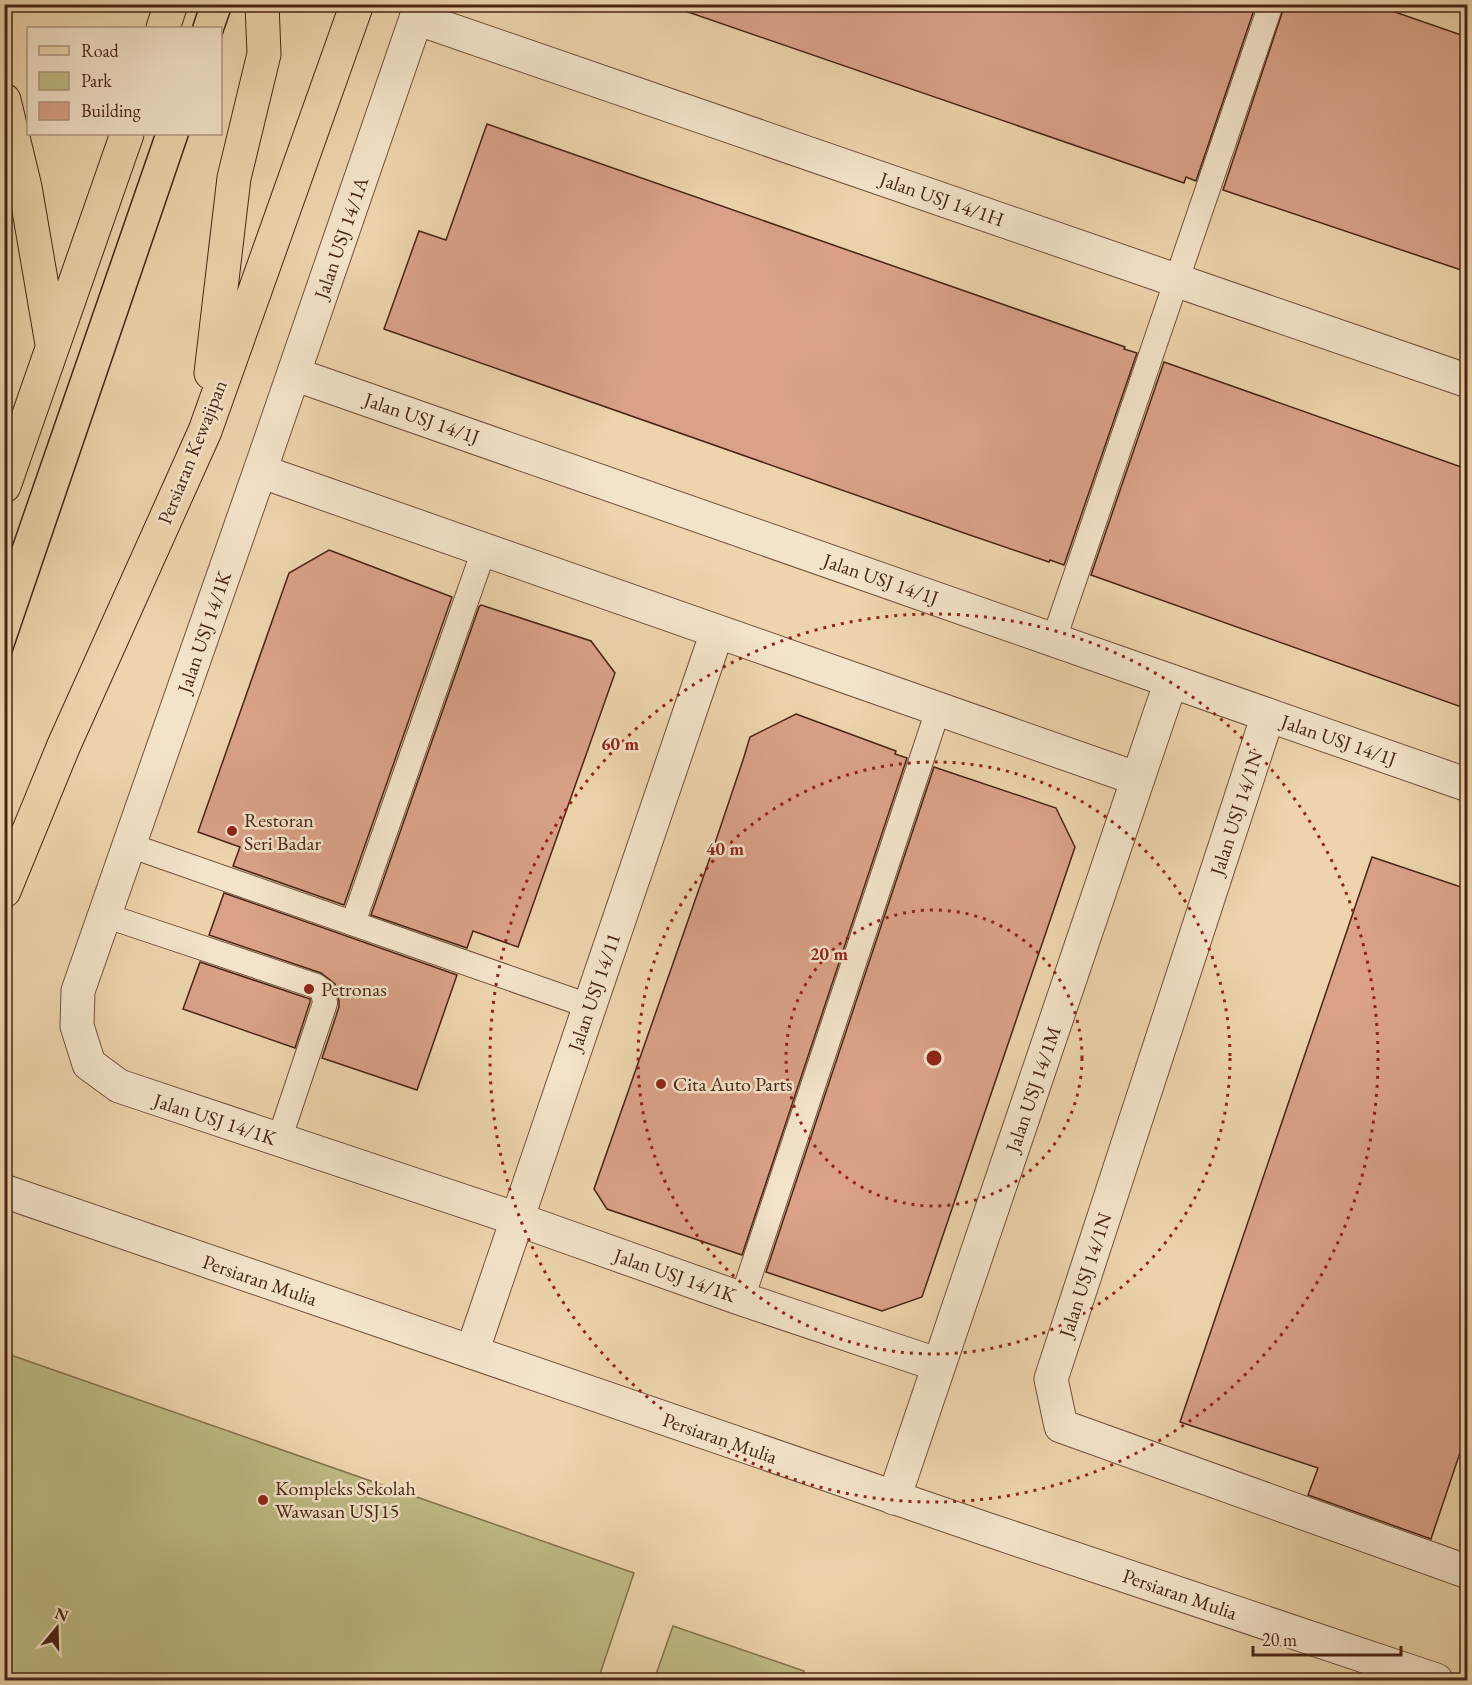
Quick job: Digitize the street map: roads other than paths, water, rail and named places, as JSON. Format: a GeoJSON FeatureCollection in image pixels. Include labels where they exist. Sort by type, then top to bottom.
{"type":"FeatureCollection","features":[{"type":"Feature","properties":{"kind":"main road"},"geometry":{"type":"LineString","coordinates":[[163,27],[171,4]]}},
{"type":"Feature","properties":{"kind":"main road"},"geometry":{"type":"LineString","coordinates":[[205,431],[234,178],[264,54],[262,4]]}},
{"type":"Feature","properties":{"kind":"main road","name":"Persiaran Kewajipan"},"geometry":{"type":"LineString","coordinates":[[4,891],[64,745],[205,431],[357,4]]}},
{"type":"Feature","properties":{"kind":"main road"},"geometry":{"type":"LineString","coordinates":[[4,100],[25,187],[52,346]]}},
{"type":"Feature","properties":{"kind":"main road"},"geometry":{"type":"LineString","coordinates":[[4,486],[127,135]]}},
{"type":"Feature","properties":{"kind":"street","name":"Jalan USJ 14/1H"},"geometry":{"type":"LineString","coordinates":[[419,11],[1467,381]]}},
{"type":"Feature","properties":{"kind":"street","name":"Jalan USJ 14/1A"},"geometry":{"type":"LineString","coordinates":[[260,471],[419,11]]}},
{"type":"Feature","properties":{"kind":"street","name":"Jalan USJ 14/1J"},"geometry":{"type":"LineString","coordinates":[[294,374],[1467,785]]}},
{"type":"Feature","properties":{"kind":"street"},"geometry":{"type":"LineString","coordinates":[[260,471],[1138,779]]}},
{"type":"Feature","properties":{"kind":"street","name":"Jalan USJ 14/1K"},"geometry":{"type":"LineString","coordinates":[[260,471],[78,991],[77,1026],[89,1064],[119,1086],[517,1219],[742,1299],[939,1365]]}},
{"type":"Feature","properties":{"kind":"street","name":"Jalan USJ 14/11"},"geometry":{"type":"LineString","coordinates":[[472,1352],[717,632]]}},
{"type":"Feature","properties":{"kind":"street","name":"Jalan USJ 14/1M"},"geometry":{"type":"LineString","coordinates":[[894,1498],[1172,681]]}},
{"type":"Feature","properties":{"kind":"street","name":"Jalan USJ 14/1N"},"geometry":{"type":"LineString","coordinates":[[1268,715],[1051,1379],[1061,1426],[1467,1572]]}},
{"type":"Feature","properties":{"kind":"street","name":"Persiaran Mulia"},"geometry":{"type":"LineString","coordinates":[[4,1191],[894,1498],[1436,1680]]}},
{"type":"Feature","properties":{"kind":"lane"},"geometry":{"type":"LineString","coordinates":[[1054,639],[1271,4]]}},
{"type":"Feature","properties":{"kind":"lane"},"geometry":{"type":"LineString","coordinates":[[353,923],[484,550]]}},
{"type":"Feature","properties":{"kind":"lane"},"geometry":{"type":"LineString","coordinates":[[742,1299],[938,710]]}},
{"type":"Feature","properties":{"kind":"lane"},"geometry":{"type":"LineString","coordinates":[[129,845],[589,1006]]}},
{"type":"Feature","properties":{"kind":"lane"},"geometry":{"type":"LineString","coordinates":[[104,915],[316,987],[323,992],[325,1003],[279,1140]]}},
{"type":"Feature","properties":{"kind":"tram line"},"geometry":{"type":"LineString","coordinates":[[192,27],[200,4]]}},
{"type":"Feature","properties":{"kind":"tram line"},"geometry":{"type":"LineString","coordinates":[[222,35],[233,4]]}},
{"type":"Feature","properties":{"kind":"tram line"},"geometry":{"type":"LineString","coordinates":[[4,570],[155,135]]}},
{"type":"Feature","properties":{"kind":"tram line"},"geometry":{"type":"LineString","coordinates":[[4,676],[189,135]]}},
{"type":"Feature","properties":{"kind":"place","name":"Restoran Seri Badar"},"geometry":{"type":"Point","coordinates":[232,831]}},
{"type":"Feature","properties":{"kind":"place","name":"Petronas"},"geometry":{"type":"Point","coordinates":[309,989]}},
{"type":"Feature","properties":{"kind":"place","name":"Cita Auto Parts"},"geometry":{"type":"Point","coordinates":[661,1084]}},
{"type":"Feature","properties":{"kind":"place","name":"Kompleks Sekolah Wawasan USJ15"},"geometry":{"type":"Point","coordinates":[263,1500]}}]}
